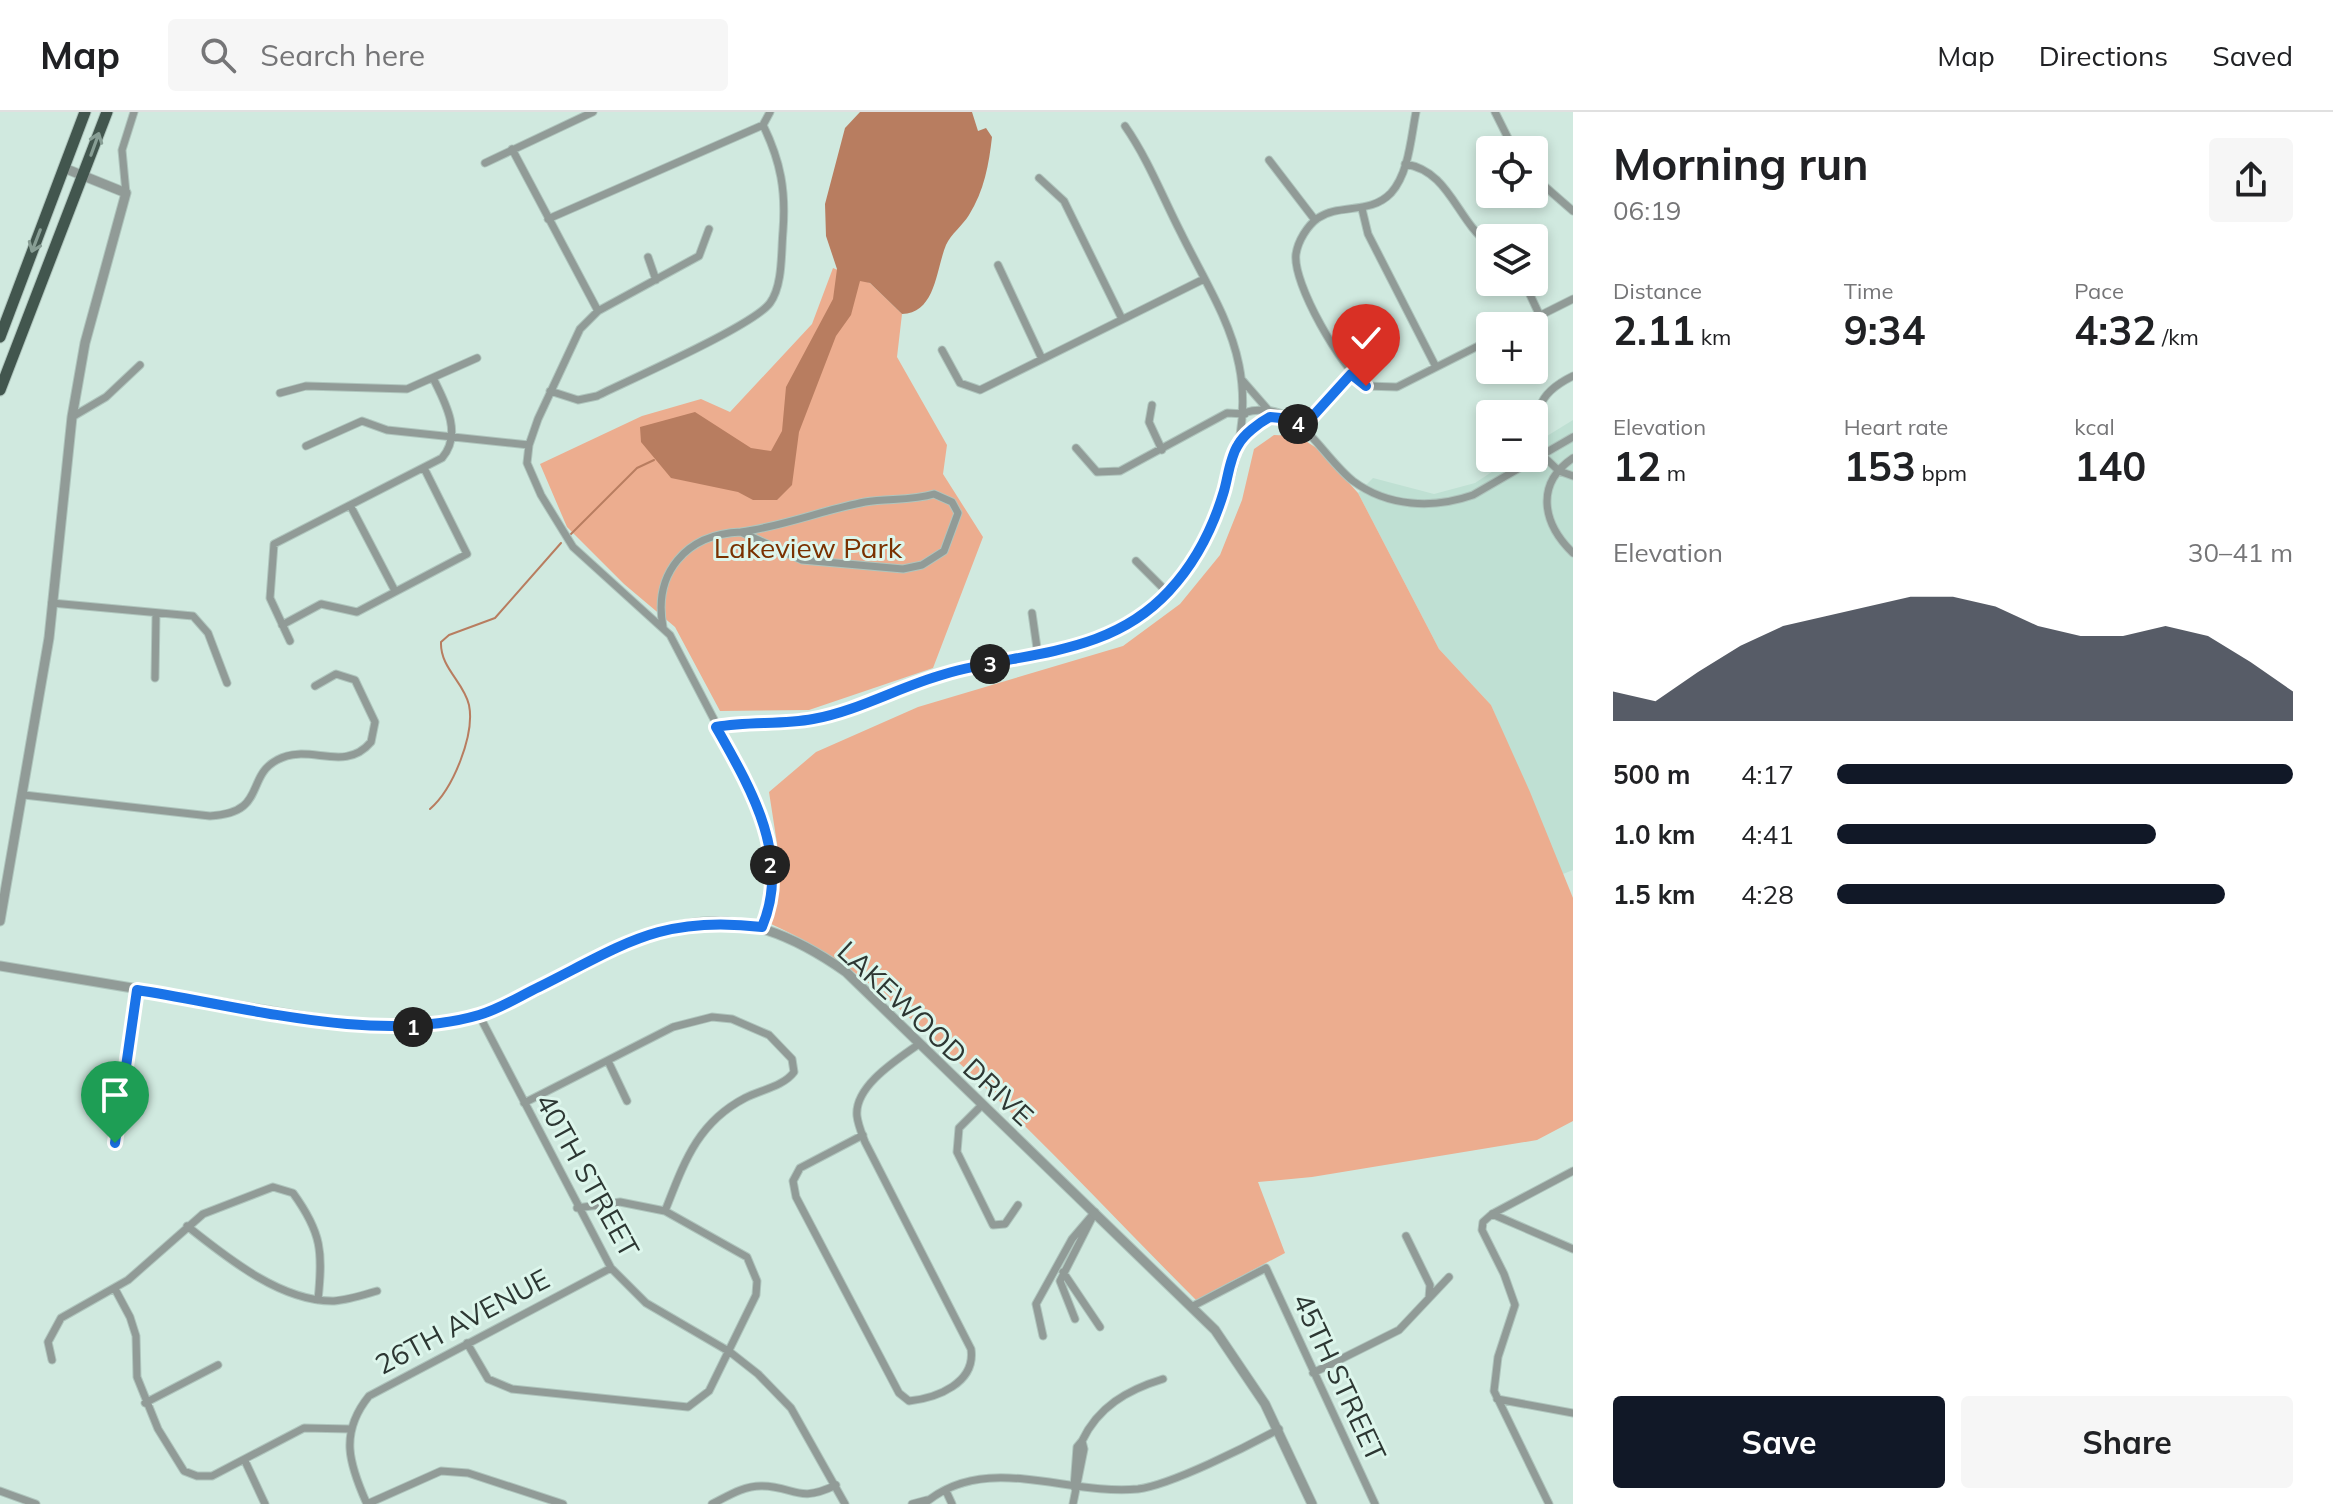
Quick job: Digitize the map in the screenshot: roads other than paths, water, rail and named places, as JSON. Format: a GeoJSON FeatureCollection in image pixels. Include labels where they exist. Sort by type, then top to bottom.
{"type":"FeatureCollection","features":[{"type":"Feature","properties":{"kind":"highway"},"geometry":{"type":"LineString","coordinates":[[0,337],[85,112]]}},
{"type":"Feature","properties":{"kind":"highway"},"geometry":{"type":"LineString","coordinates":[[0,390],[107,112]]}},
{"type":"Feature","properties":{"kind":"street"},"geometry":{"type":"LineString","coordinates":[[0,921],[24,795],[52,603],[72,417],[85,343],[126,193],[122,150],[134,112]]}},
{"type":"Feature","properties":{"kind":"street"},"geometry":{"type":"LineString","coordinates":[[485,163],[593,112]]}},
{"type":"Feature","properties":{"kind":"street"},"geometry":{"type":"LineString","coordinates":[[548,219],[763,125],[770,112]]}},
{"type":"Feature","properties":{"kind":"street"},"geometry":{"type":"LineString","coordinates":[[1416,112],[1405,164],[1391,193],[1362,209],[1324,214],[1315,220],[1303,236],[1295,256],[1300,281],[1351,374],[1366,386],[1378,389],[1397,387],[1476,347]]}},
{"type":"Feature","properties":{"kind":"street"},"geometry":{"type":"LineString","coordinates":[[1495,112],[1507,136]]}},
{"type":"Feature","properties":{"kind":"street"},"geometry":{"type":"LineString","coordinates":[[550,391],[578,400],[597,396],[742,324],[759,314],[772,299],[779,274],[785,192],[779,159],[763,125]]}},
{"type":"Feature","properties":{"kind":"street"},"geometry":{"type":"LineString","coordinates":[[716,727],[747,721],[788,722],[828,716],[942,674],[1081,646],[1109,635],[1168,593],[1195,557],[1214,521],[1237,445],[1243,413],[1242,379],[1227,327],[1125,126]]}},
{"type":"Feature","properties":{"kind":"street"},"geometry":{"type":"LineString","coordinates":[[512,149],[598,311]]}},
{"type":"Feature","properties":{"kind":"street"},"geometry":{"type":"LineString","coordinates":[[1269,160],[1315,220]]}},
{"type":"Feature","properties":{"kind":"street"},"geometry":{"type":"LineString","coordinates":[[1405,164],[1436,176],[1465,222],[1476,232]]}},
{"type":"Feature","properties":{"kind":"street"},"geometry":{"type":"LineString","coordinates":[[64,168],[126,193]]}},
{"type":"Feature","properties":{"kind":"street"},"geometry":{"type":"LineString","coordinates":[[1039,178],[1064,201],[1122,319]]}},
{"type":"Feature","properties":{"kind":"street"},"geometry":{"type":"LineString","coordinates":[[1548,189],[1573,211]]}},
{"type":"Feature","properties":{"kind":"street"},"geometry":{"type":"LineString","coordinates":[[1362,209],[1368,234],[1436,367]]}},
{"type":"Feature","properties":{"kind":"street"},"geometry":{"type":"LineString","coordinates":[[663,627],[573,547],[541,495],[527,463],[529,445],[570,346],[598,311],[699,256],[709,229]]}},
{"type":"Feature","properties":{"kind":"street"},"geometry":{"type":"LineString","coordinates":[[648,257],[656,280]]}},
{"type":"Feature","properties":{"kind":"street"},"geometry":{"type":"LineString","coordinates":[[998,265],[1042,359]]}},
{"type":"Feature","properties":{"kind":"street"},"geometry":{"type":"LineString","coordinates":[[942,350],[960,383],[973,390],[993,385],[1204,279]]}},
{"type":"Feature","properties":{"kind":"street"},"geometry":{"type":"LineString","coordinates":[[1548,312],[1573,299]]}},
{"type":"Feature","properties":{"kind":"street"},"geometry":{"type":"LineString","coordinates":[[280,393],[306,386],[407,389],[477,358]]}},
{"type":"Feature","properties":{"kind":"street"},"geometry":{"type":"LineString","coordinates":[[72,417],[106,397],[140,365]]}},
{"type":"Feature","properties":{"kind":"street"},"geometry":{"type":"LineString","coordinates":[[1303,427],[1351,374]]}},
{"type":"Feature","properties":{"kind":"street"},"geometry":{"type":"LineString","coordinates":[[1542,400],[1557,383],[1573,376]]}},
{"type":"Feature","properties":{"kind":"street"},"geometry":{"type":"LineString","coordinates":[[290,641],[269,591],[274,544],[424,468],[447,453],[451,436],[446,403],[433,378]]}},
{"type":"Feature","properties":{"kind":"street"},"geometry":{"type":"LineString","coordinates":[[1242,379],[1270,414]]}},
{"type":"Feature","properties":{"kind":"street"},"geometry":{"type":"LineString","coordinates":[[1152,405],[1149,422],[1162,450]]}},
{"type":"Feature","properties":{"kind":"street"},"geometry":{"type":"LineString","coordinates":[[1076,448],[1088,464],[1108,474],[1162,450],[1227,413],[1270,414],[1291,419],[1303,427],[1355,482],[1402,503],[1455,502],[1514,472]]}},
{"type":"Feature","properties":{"kind":"street"},"geometry":{"type":"LineString","coordinates":[[1237,445],[1270,414]]}},
{"type":"Feature","properties":{"kind":"street"},"geometry":{"type":"LineString","coordinates":[[306,446],[362,421],[387,430],[529,445]]}},
{"type":"Feature","properties":{"kind":"street"},"geometry":{"type":"LineString","coordinates":[[1548,452],[1573,437]]}},
{"type":"Feature","properties":{"kind":"street"},"geometry":{"type":"LineString","coordinates":[[1573,458],[1550,479],[1546,503],[1550,519],[1573,553]]}},
{"type":"Feature","properties":{"kind":"street"},"geometry":{"type":"LineString","coordinates":[[1548,461],[1559,471],[1573,476]]}},
{"type":"Feature","properties":{"kind":"street"},"geometry":{"type":"LineString","coordinates":[[282,625],[321,604],[357,612],[467,554],[424,468]]}},
{"type":"Feature","properties":{"kind":"street"},"geometry":{"type":"LineString","coordinates":[[741,532],[802,560],[903,569],[922,565],[944,551],[958,513],[952,502],[934,494],[915,500],[868,502],[780,526],[741,532],[700,541],[683,552],[670,567],[660,610],[663,627],[764,820],[771,901],[762,927]]}},
{"type":"Feature","properties":{"kind":"street"},"geometry":{"type":"LineString","coordinates":[[350,505],[395,591]]}},
{"type":"Feature","properties":{"kind":"street"},"geometry":{"type":"LineString","coordinates":[[1136,561],[1168,593]]}},
{"type":"Feature","properties":{"kind":"street"},"geometry":{"type":"LineString","coordinates":[[52,603],[193,616],[200,622],[217,652],[227,683]]}},
{"type":"Feature","properties":{"kind":"street"},"geometry":{"type":"LineString","coordinates":[[1032,613],[1038,655]]}},
{"type":"Feature","properties":{"kind":"street"},"geometry":{"type":"LineString","coordinates":[[155,678],[156,614]]}},
{"type":"Feature","properties":{"kind":"street"},"geometry":{"type":"LineString","coordinates":[[24,795],[210,816],[237,812],[247,804],[268,768],[278,759],[299,755],[346,759],[371,742],[375,722],[355,680],[336,674],[315,686]]}},
{"type":"Feature","properties":{"kind":"street","name":"LAKEWOOD DRIVE"},"geometry":{"type":"LineString","coordinates":[[0,966],[367,1027],[416,1027],[479,1015],[625,943],[670,927],[717,922],[762,927],[815,951],[846,972],[1193,1306],[1243,1369],[1279,1429],[1312,1504]]}},
{"type":"Feature","properties":{"kind":"street"},"geometry":{"type":"LineString","coordinates":[[115,1143],[137,990]]}},
{"type":"Feature","properties":{"kind":"street","name":"40TH STREET"},"geometry":{"type":"LineString","coordinates":[[479,1015],[611,1268],[646,1303],[730,1352],[758,1374],[791,1408],[845,1504]]}},
{"type":"Feature","properties":{"kind":"street"},"geometry":{"type":"LineString","coordinates":[[524,1103],[673,1027],[712,1017],[732,1019],[769,1035],[792,1059],[794,1072],[784,1082],[732,1105],[707,1125],[690,1149],[665,1211]]}},
{"type":"Feature","properties":{"kind":"street"},"geometry":{"type":"LineString","coordinates":[[863,1135],[800,1168],[793,1181],[796,1197],[899,1393],[909,1401],[923,1400],[965,1376],[971,1367],[971,1349],[863,1135],[856,1113],[864,1093],[891,1065],[919,1044]]}},
{"type":"Feature","properties":{"kind":"street"},"geometry":{"type":"LineString","coordinates":[[608,1061],[627,1101]]}},
{"type":"Feature","properties":{"kind":"street"},"geometry":{"type":"LineString","coordinates":[[982,1105],[959,1128],[957,1152],[993,1225],[1005,1224],[1018,1205]]}},
{"type":"Feature","properties":{"kind":"street"},"geometry":{"type":"LineString","coordinates":[[1549,1504],[1497,1399],[1493,1377],[1515,1305],[1504,1274],[1482,1230],[1483,1222],[1492,1214],[1573,1171]]}},
{"type":"Feature","properties":{"kind":"street"},"geometry":{"type":"LineString","coordinates":[[52,1360],[48,1342],[61,1318],[115,1289],[203,1214],[273,1187],[287,1189],[301,1204],[322,1253],[318,1300]]}},
{"type":"Feature","properties":{"kind":"street"},"geometry":{"type":"LineString","coordinates":[[467,1343],[480,1368],[499,1386],[688,1407],[709,1391],[756,1295],[754,1268],[736,1248],[665,1211],[620,1202],[577,1208]]}},
{"type":"Feature","properties":{"kind":"street"},"geometry":{"type":"LineString","coordinates":[[1075,1319],[1060,1281],[1095,1212]]}},
{"type":"Feature","properties":{"kind":"street"},"geometry":{"type":"LineString","coordinates":[[1043,1336],[1036,1304],[1072,1239],[1095,1212]]}},
{"type":"Feature","properties":{"kind":"street"},"geometry":{"type":"LineString","coordinates":[[1492,1214],[1573,1249]]}},
{"type":"Feature","properties":{"kind":"street"},"geometry":{"type":"LineString","coordinates":[[187,1226],[281,1288],[318,1300],[342,1300],[377,1291]]}},
{"type":"Feature","properties":{"kind":"street"},"geometry":{"type":"LineString","coordinates":[[1406,1236],[1430,1285],[1429,1298]]}},
{"type":"Feature","properties":{"kind":"street","name":"26TH AVENUE"},"geometry":{"type":"LineString","coordinates":[[350,1429],[369,1396],[611,1268]]}},
{"type":"Feature","properties":{"kind":"street","name":"45TH STREET"},"geometry":{"type":"LineString","coordinates":[[1193,1306],[1266,1268],[1375,1504]]}},
{"type":"Feature","properties":{"kind":"street"},"geometry":{"type":"LineString","coordinates":[[1063,1272],[1100,1327]]}},
{"type":"Feature","properties":{"kind":"street"},"geometry":{"type":"LineString","coordinates":[[1313,1373],[1399,1330],[1449,1277]]}},
{"type":"Feature","properties":{"kind":"street"},"geometry":{"type":"LineString","coordinates":[[115,1289],[136,1336],[137,1377],[145,1403],[174,1460],[184,1471],[206,1476],[226,1472],[277,1440],[304,1428],[350,1429],[350,1466],[367,1504],[428,1474],[455,1471],[563,1504]]}},
{"type":"Feature","properties":{"kind":"street"},"geometry":{"type":"LineString","coordinates":[[145,1403],[218,1365]]}},
{"type":"Feature","properties":{"kind":"street"},"geometry":{"type":"LineString","coordinates":[[1073,1504],[1084,1449],[1082,1441],[1099,1412],[1116,1400],[1163,1379]]}},
{"type":"Feature","properties":{"kind":"street"},"geometry":{"type":"LineString","coordinates":[[1497,1399],[1573,1413]]}},
{"type":"Feature","properties":{"kind":"street"},"geometry":{"type":"LineString","coordinates":[[912,1504],[926,1502],[985,1476],[1074,1487],[1141,1489],[1243,1448],[1279,1429]]}},
{"type":"Feature","properties":{"kind":"street"},"geometry":{"type":"LineString","coordinates":[[245,1461],[265,1504]]}},
{"type":"Feature","properties":{"kind":"street"},"geometry":{"type":"LineString","coordinates":[[712,1504],[746,1488],[758,1486],[799,1496],[817,1494],[836,1485]]}},
{"type":"Feature","properties":{"kind":"street"},"geometry":{"type":"LineString","coordinates":[[0,1491],[36,1504]]}},
{"type":"Feature","properties":{"kind":"street"},"geometry":{"type":"LineString","coordinates":[[946,1491],[952,1504]]}},
{"type":"Feature","properties":{"kind":"waterway"},"geometry":{"type":"LineString","coordinates":[[570,535],[637,468],[654,460]]}},
{"type":"Feature","properties":{"kind":"waterway"},"geometry":{"type":"LineString","coordinates":[[430,809],[454,775],[465,746],[470,717],[466,697],[444,660],[441,642],[449,635],[495,618],[561,543]]}},
{"type":"Feature","properties":{"kind":"park label","name":"Lakeview Park"},"geometry":{"type":"Point","coordinates":[808,547]}}]}
